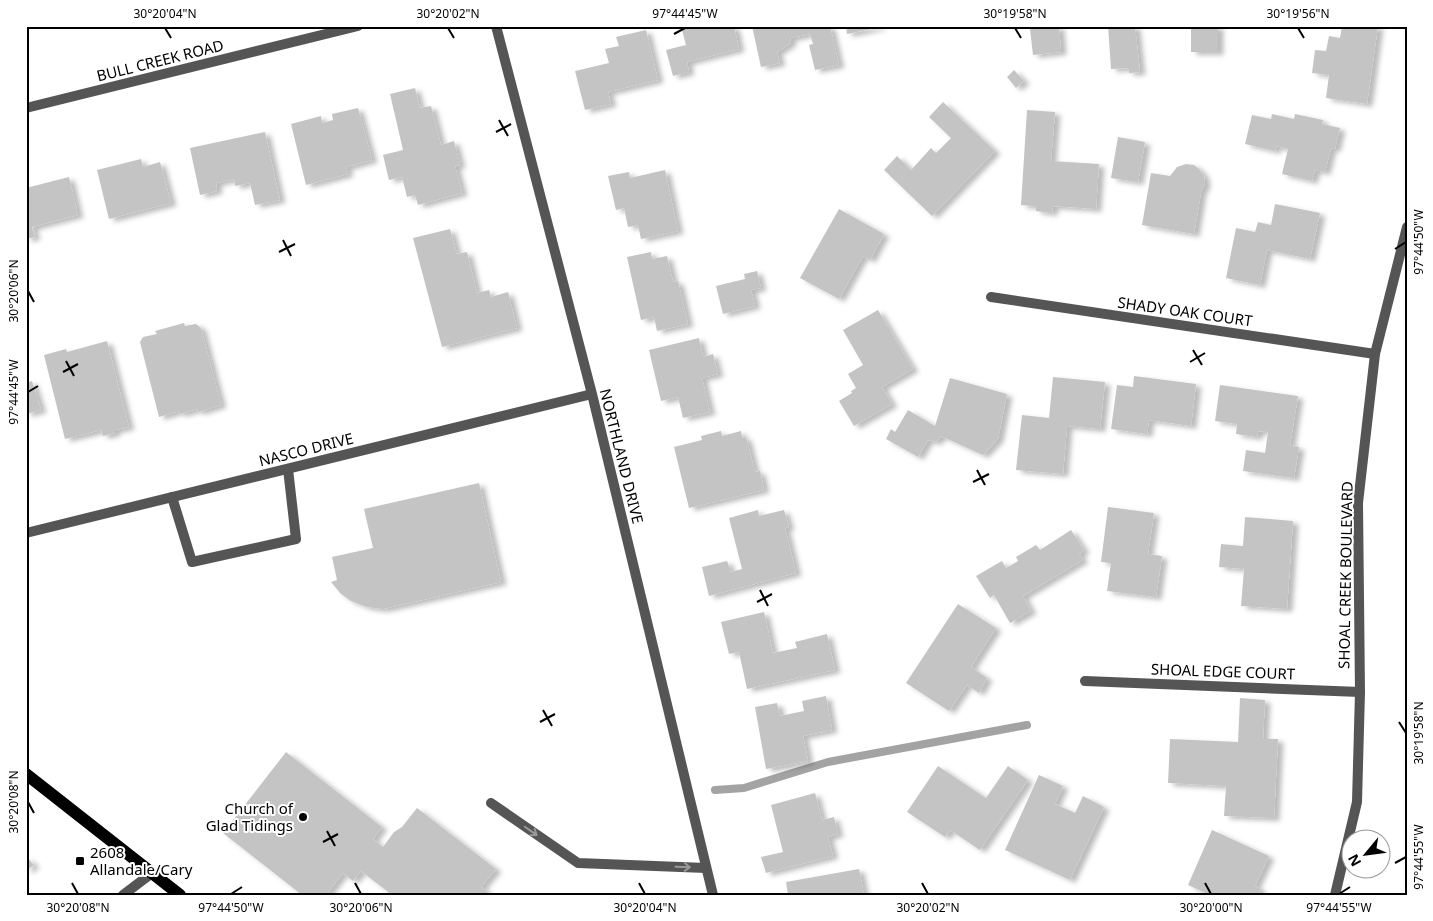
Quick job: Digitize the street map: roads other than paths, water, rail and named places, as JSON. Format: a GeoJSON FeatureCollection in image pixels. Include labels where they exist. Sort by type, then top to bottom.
{"type":"FeatureCollection","features":[{"type":"Feature","properties":{"kind":"main road"},"geometry":{"type":"LineString","coordinates":[[26,774],[180,895]]}},
{"type":"Feature","properties":{"kind":"street","name":"BULL CREEK ROAD"},"geometry":{"type":"LineString","coordinates":[[26,108],[358,26]]}},
{"type":"Feature","properties":{"kind":"street","name":"NORTHLAND DRIVE"},"geometry":{"type":"LineString","coordinates":[[496,26],[592,394],[713,895]]}},
{"type":"Feature","properties":{"kind":"street","name":"SHOAL CREEK BOULEVARD"},"geometry":{"type":"LineString","coordinates":[[1335,895],[1357,802],[1360,692],[1358,503],[1375,354],[1407,227]]}},
{"type":"Feature","properties":{"kind":"street","name":"SHADY OAK COURT"},"geometry":{"type":"LineString","coordinates":[[991,297],[1375,354]]}},
{"type":"Feature","properties":{"kind":"street","name":"NASCO DRIVE"},"geometry":{"type":"LineString","coordinates":[[26,533],[592,394]]}},
{"type":"Feature","properties":{"kind":"street"},"geometry":{"type":"LineString","coordinates":[[172,497],[192,562],[296,539],[288,469]]}},
{"type":"Feature","properties":{"kind":"street","name":"SHOAL EDGE COURT"},"geometry":{"type":"LineString","coordinates":[[1085,681],[1360,692]]}},
{"type":"Feature","properties":{"kind":"street"},"geometry":{"type":"LineString","coordinates":[[491,803],[578,863],[706,868]]}},
{"type":"Feature","properties":{"kind":"street"},"geometry":{"type":"LineString","coordinates":[[124,895],[152,873]]}},
{"type":"Feature","properties":{"kind":"waterway"},"geometry":{"type":"LineString","coordinates":[[715,790],[744,788],[828,762],[1027,725]]}},
{"type":"Feature","properties":{"kind":"place","name":"Church of Glad Tidings"},"geometry":{"type":"Point","coordinates":[303,817]}},
{"type":"Feature","properties":{"kind":"place","name":"2608 Allandale/Cary"},"geometry":{"type":"Point","coordinates":[80,861]}}]}
